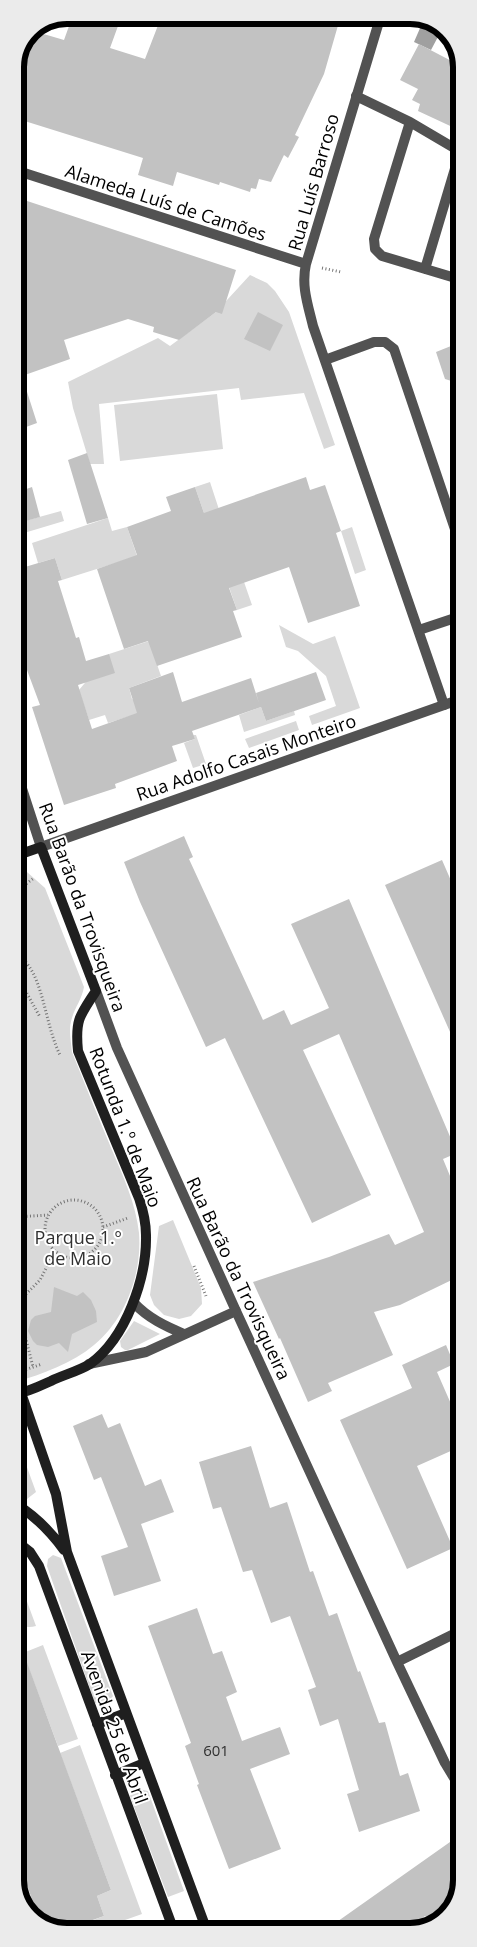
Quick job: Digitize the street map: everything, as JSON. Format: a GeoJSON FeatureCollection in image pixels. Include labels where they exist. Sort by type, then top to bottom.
{"type":"FeatureCollection","features":[{"type":"Feature","properties":{"kind":"main road"},"geometry":{"type":"LineString","coordinates":[[24,853],[42,847]]}},
{"type":"Feature","properties":{"kind":"main road","name":"Rua Barão da Trovisqueira"},"geometry":{"type":"LineString","coordinates":[[42,847],[96,991]]}},
{"type":"Feature","properties":{"kind":"main road","name":"Rotunda 1.º de Maio"},"geometry":{"type":"LineString","coordinates":[[24,1391],[90,1364],[105,1349],[119,1331],[134,1303],[145,1261],[146,1235],[144,1214],[139,1198],[78,1052],[76,1030],[82,1011],[96,991]]}},
{"type":"Feature","properties":{"kind":"main road","name":"Avenida 25 de Abril"},"geometry":{"type":"LineString","coordinates":[[24,1409],[56,1494],[66,1552],[204,1923]]}},
{"type":"Feature","properties":{"kind":"main road","name":"Avenida 25 de Abril"},"geometry":{"type":"LineString","coordinates":[[24,1509],[51,1533],[66,1552]]}},
{"type":"Feature","properties":{"kind":"main road","name":"Avenida 25 de Abril"},"geometry":{"type":"LineString","coordinates":[[24,1547],[30,1552],[39,1566],[171,1923]]}},
{"type":"Feature","properties":{"kind":"main road"},"geometry":{"type":"LineString","coordinates":[[97,1724],[126,1713]]}},
{"type":"Feature","properties":{"kind":"main road"},"geometry":{"type":"LineString","coordinates":[[115,1775],[144,1763]]}},
{"type":"Feature","properties":{"kind":"street","name":"Rua Luís Barroso"},"geometry":{"type":"LineString","coordinates":[[378,24],[306,264],[304,289],[313,326],[444,705]]}},
{"type":"Feature","properties":{"kind":"street"},"geometry":{"type":"LineString","coordinates":[[356,96],[410,122],[453,147]]}},
{"type":"Feature","properties":{"kind":"street"},"geometry":{"type":"LineString","coordinates":[[410,122],[374,239],[375,249],[382,256],[453,277]]}},
{"type":"Feature","properties":{"kind":"street","name":"Alameda Luís de Camões"},"geometry":{"type":"LineString","coordinates":[[24,173],[306,264]]}},
{"type":"Feature","properties":{"kind":"street"},"geometry":{"type":"LineString","coordinates":[[425,269],[453,178]]}},
{"type":"Feature","properties":{"kind":"street"},"geometry":{"type":"LineString","coordinates":[[325,360],[374,342],[385,342],[394,348],[453,523]]}},
{"type":"Feature","properties":{"kind":"street"},"geometry":{"type":"LineString","coordinates":[[419,630],[453,619]]}},
{"type":"Feature","properties":{"kind":"street","name":"Rua Adolfo Casais Monteiro"},"geometry":{"type":"LineString","coordinates":[[42,847],[453,702]]}},
{"type":"Feature","properties":{"kind":"street","name":"Rua Barão da Trovisqueira"},"geometry":{"type":"LineString","coordinates":[[24,794],[42,847]]}},
{"type":"Feature","properties":{"kind":"street","name":"Rua Barão da Trovisqueira"},"geometry":{"type":"LineString","coordinates":[[96,991],[117,1048],[236,1311],[397,1662],[445,1764],[453,1777]]}},
{"type":"Feature","properties":{"kind":"street"},"geometry":{"type":"LineString","coordinates":[[134,1303],[142,1312],[161,1324],[184,1334]]}},
{"type":"Feature","properties":{"kind":"street"},"geometry":{"type":"LineString","coordinates":[[90,1364],[146,1352],[236,1311]]}},
{"type":"Feature","properties":{"kind":"street"},"geometry":{"type":"LineString","coordinates":[[397,1662],[453,1634]]}},
{"type":"Feature","properties":{"kind":"path"},"geometry":{"type":"LineString","coordinates":[[24,960],[34,975],[43,1000],[50,1029],[63,1062]]}},
{"type":"Feature","properties":{"kind":"path"},"geometry":{"type":"LineString","coordinates":[[24,988],[40,1017]]}},
{"type":"Feature","properties":{"kind":"path"},"geometry":{"type":"LineString","coordinates":[[72,1199],[90,1204],[101,1218],[103,1227],[98,1245],[84,1256],[74,1258],[64,1256],[55,1251],[48,1244],[45,1234],[45,1224],[48,1215],[62,1201],[72,1199]]}},
{"type":"Feature","properties":{"kind":"path"},"geometry":{"type":"LineString","coordinates":[[126,1211],[130,1225]]}},
{"type":"Feature","properties":{"kind":"path"},"geometry":{"type":"LineString","coordinates":[[24,1216],[48,1215]]}},
{"type":"Feature","properties":{"kind":"path"},"geometry":{"type":"LineString","coordinates":[[103,1227],[128,1218]]}},
{"type":"Feature","properties":{"kind":"path"},"geometry":{"type":"LineString","coordinates":[[24,1295],[40,1280],[55,1251]]}},
{"type":"Feature","properties":{"kind":"path"},"geometry":{"type":"LineString","coordinates":[[24,1333],[33,1367]]}},
{"type":"Feature","properties":{"kind":"path"},"geometry":{"type":"LineString","coordinates":[[24,1370],[48,1362]]}},
{"type":"Feature","properties":{"kind":"green space"},"geometry":{"type":"Polygon","coordinates":[[[250,275],[267,283],[275,291],[289,312],[335,445],[324,449],[304,393],[241,400],[239,388],[99,404],[104,464],[90,464],[73,408],[68,382],[158,338],[170,346],[216,312],[250,275]]]}},
{"type":"Feature","properties":{"kind":"green space"},"geometry":{"type":"Polygon","coordinates":[[[217,394],[223,449],[120,461],[114,405],[217,394]]]}},
{"type":"Feature","properties":{"kind":"green space"},"geometry":{"type":"Polygon","coordinates":[[[210,482],[226,531],[212,536],[195,487],[210,482]]]}},
{"type":"Feature","properties":{"kind":"green space"},"geometry":{"type":"Polygon","coordinates":[[[61,511],[64,521],[24,533],[24,521],[61,511]]]}},
{"type":"Feature","properties":{"kind":"green space"},"geometry":{"type":"Polygon","coordinates":[[[108,518],[112,531],[127,527],[161,625],[122,561],[62,580],[55,558],[38,563],[32,543],[108,518]]]}},
{"type":"Feature","properties":{"kind":"green space"},"geometry":{"type":"Polygon","coordinates":[[[352,527],[366,570],[355,574],[341,531],[352,527]]]}},
{"type":"Feature","properties":{"kind":"green space"},"geometry":{"type":"Polygon","coordinates":[[[235,556],[252,605],[237,610],[220,561],[235,556]]]}},
{"type":"Feature","properties":{"kind":"green space"},"geometry":{"type":"Polygon","coordinates":[[[279,625],[313,644],[335,636],[360,708],[312,725],[309,716],[336,706],[326,676],[298,651],[286,647],[279,625]]]}},
{"type":"Feature","properties":{"kind":"green space"},"geometry":{"type":"Polygon","coordinates":[[[149,641],[161,676],[129,688],[132,699],[176,719],[130,716],[108,723],[105,715],[89,720],[79,690],[109,654],[149,641]]]}},
{"type":"Feature","properties":{"kind":"green space"},"geometry":{"type":"Polygon","coordinates":[[[261,707],[266,721],[294,711],[295,715],[244,732],[239,715],[261,707]]]}},
{"type":"Feature","properties":{"kind":"green space"},"geometry":{"type":"Polygon","coordinates":[[[296,721],[299,730],[249,748],[245,739],[296,721]]]}},
{"type":"Feature","properties":{"kind":"green space"},"geometry":{"type":"Polygon","coordinates":[[[193,735],[196,735],[206,764],[193,768],[184,743],[195,739],[193,735]]]}},
{"type":"Feature","properties":{"kind":"green space","name":"Parque 1.º de Maio"},"geometry":{"type":"Polygon","coordinates":[[[24,871],[45,888],[84,987],[70,1026],[72,1052],[128,1190],[135,1211],[139,1233],[138,1264],[135,1279],[130,1294],[115,1322],[86,1351],[67,1363],[24,1379],[24,871]]]}},
{"type":"Feature","properties":{"kind":"green space"},"geometry":{"type":"Polygon","coordinates":[[[173,1220],[201,1288],[202,1304],[191,1316],[179,1319],[164,1315],[154,1305],[150,1295],[159,1226],[173,1220]]]}},
{"type":"Feature","properties":{"kind":"green space"},"geometry":{"type":"Polygon","coordinates":[[[134,1321],[160,1334],[125,1350],[121,1347],[120,1341],[134,1321]]]}},
{"type":"Feature","properties":{"kind":"green space"},"geometry":{"type":"Polygon","coordinates":[[[24,1459],[36,1492],[27,1499],[24,1491],[24,1459]]]}},
{"type":"Feature","properties":{"kind":"green space"},"geometry":{"type":"Polygon","coordinates":[[[53,1555],[61,1558],[113,1696],[106,1703],[95,1703],[47,1566],[48,1559],[53,1555]]]}},
{"type":"Feature","properties":{"kind":"green space"},"geometry":{"type":"Polygon","coordinates":[[[24,1593],[36,1626],[24,1627],[24,1593]]]}},
{"type":"Feature","properties":{"kind":"green space"},"geometry":{"type":"Polygon","coordinates":[[[43,1645],[78,1739],[58,1746],[24,1653],[43,1645]]]}},
{"type":"Feature","properties":{"kind":"green space"},"geometry":{"type":"Polygon","coordinates":[[[80,1745],[142,1914],[117,1923],[92,1923],[91,1921],[104,1916],[97,1896],[111,1890],[60,1753],[80,1745]]]}},
{"type":"Feature","properties":{"kind":"green space"},"geometry":{"type":"Polygon","coordinates":[[[134,1790],[148,1791],[184,1891],[168,1897],[130,1796],[134,1790]]]}},
{"type":"Feature","properties":{"kind":"green space"},"geometry":{"type":"Polygon","coordinates":[[[24,1877],[37,1912],[26,1894],[24,1877]]]}},
{"type":"Feature","properties":{"kind":"shaded area"},"geometry":{"type":"Polygon","coordinates":[[[421,26],[439,34],[431,50],[414,42],[421,26]]]}},
{"type":"Feature","properties":{"kind":"building"},"geometry":{"type":"Polygon","coordinates":[[[70,24],[119,24],[110,48],[145,59],[159,24],[338,24],[324,74],[295,135],[299,137],[288,158],[284,155],[271,182],[259,179],[256,189],[251,188],[250,192],[220,182],[219,185],[177,172],[173,186],[138,175],[143,158],[24,121],[24,67],[27,50],[40,33],[64,40],[70,24]]]}},
{"type":"Feature","properties":{"kind":"building"},"geometry":{"type":"Polygon","coordinates":[[[419,44],[452,61],[453,127],[418,111],[420,104],[412,100],[418,89],[400,80],[419,44]]]}},
{"type":"Feature","properties":{"kind":"building"},"geometry":{"type":"Polygon","coordinates":[[[24,200],[236,270],[222,314],[216,312],[179,340],[153,332],[154,327],[128,319],[64,340],[70,359],[24,375],[24,200]]]}},
{"type":"Feature","properties":{"kind":"building"},"geometry":{"type":"Polygon","coordinates":[[[258,312],[283,325],[270,351],[244,339],[258,312]]]}},
{"type":"Feature","properties":{"kind":"building"},"geometry":{"type":"Polygon","coordinates":[[[453,345],[453,382],[445,379],[436,352],[453,345]]]}},
{"type":"Feature","properties":{"kind":"building"},"geometry":{"type":"Polygon","coordinates":[[[24,382],[37,423],[24,428],[24,382]]]}},
{"type":"Feature","properties":{"kind":"building"},"geometry":{"type":"Polygon","coordinates":[[[87,453],[108,518],[87,524],[68,460],[87,453]]]}},
{"type":"Feature","properties":{"kind":"building"},"geometry":{"type":"Polygon","coordinates":[[[306,477],[310,490],[325,485],[341,531],[336,533],[360,606],[308,623],[289,567],[229,588],[237,610],[233,611],[242,637],[157,666],[148,641],[124,649],[97,569],[137,555],[127,527],[171,511],[166,497],[195,487],[204,513],[306,477]]]}},
{"type":"Feature","properties":{"kind":"building"},"geometry":{"type":"Polygon","coordinates":[[[32,487],[40,517],[24,521],[24,490],[32,487]]]}},
{"type":"Feature","properties":{"kind":"building"},"geometry":{"type":"Polygon","coordinates":[[[55,558],[62,580],[58,581],[76,638],[79,637],[86,661],[109,654],[115,673],[78,685],[92,729],[137,713],[129,688],[173,672],[182,702],[251,678],[259,703],[256,693],[316,672],[326,700],[266,721],[261,707],[192,731],[195,739],[172,746],[177,761],[115,784],[116,788],[64,805],[32,707],[40,705],[27,670],[24,671],[24,567],[55,558]]]}},
{"type":"Feature","properties":{"kind":"building"},"geometry":{"type":"Polygon","coordinates":[[[184,836],[193,857],[189,859],[263,1020],[284,1010],[291,1025],[329,1008],[291,924],[349,899],[453,1144],[453,1155],[443,1159],[453,1183],[453,1279],[400,1305],[374,1312],[393,1355],[328,1383],[332,1391],[308,1402],[253,1282],[329,1257],[389,1234],[395,1245],[424,1232],[339,1034],[303,1050],[371,1195],[312,1223],[225,1038],[206,1047],[140,902],[124,862],[184,836]]]}},
{"type":"Feature","properties":{"kind":"building"},"geometry":{"type":"Polygon","coordinates":[[[442,860],[453,885],[453,1039],[385,885],[442,860]]]}},
{"type":"Feature","properties":{"kind":"building"},"geometry":{"type":"Polygon","coordinates":[[[54,1287],[77,1296],[83,1292],[91,1300],[96,1311],[97,1322],[72,1334],[68,1352],[59,1343],[48,1347],[37,1345],[28,1331],[31,1320],[35,1316],[51,1312],[54,1287]]]}},
{"type":"Feature","properties":{"kind":"building"},"geometry":{"type":"Polygon","coordinates":[[[446,1345],[453,1362],[453,1364],[437,1372],[453,1408],[453,1450],[417,1466],[453,1548],[407,1569],[340,1420],[412,1388],[402,1365],[446,1345]]]}},
{"type":"Feature","properties":{"kind":"building"},"geometry":{"type":"Polygon","coordinates":[[[102,1414],[108,1428],[120,1423],[145,1486],[161,1479],[174,1512],[141,1524],[161,1581],[114,1596],[101,1556],[128,1547],[101,1477],[94,1480],[73,1426],[102,1414]]]}},
{"type":"Feature","properties":{"kind":"building"},"geometry":{"type":"Polygon","coordinates":[[[251,1446],[270,1508],[287,1502],[310,1572],[313,1571],[329,1616],[337,1613],[379,1723],[385,1722],[400,1776],[408,1773],[420,1811],[359,1832],[347,1794],[359,1790],[338,1719],[320,1726],[308,1690],[316,1687],[290,1616],[271,1623],[252,1570],[243,1572],[221,1507],[213,1509],[199,1462],[251,1446]]]}},
{"type":"Feature","properties":{"kind":"building"},"geometry":{"type":"Polygon","coordinates":[[[197,1608],[213,1654],[222,1651],[237,1692],[226,1697],[242,1741],[280,1727],[290,1754],[250,1769],[281,1849],[229,1869],[197,1785],[199,1784],[185,1746],[191,1743],[148,1626],[197,1608]]]}},
{"type":"Feature","properties":{"kind":"building"},"geometry":{"type":"Polygon","coordinates":[[[24,1654],[111,1890],[97,1896],[104,1916],[90,1921],[91,1923],[56,1922],[37,1912],[24,1877],[24,1654]]]}},
{"type":"Feature","properties":{"kind":"building"},"geometry":{"type":"Polygon","coordinates":[[[450,1842],[453,1846],[451,1894],[439,1913],[427,1919],[425,1916],[416,1922],[410,1923],[335,1923],[450,1842]]]}}]}
